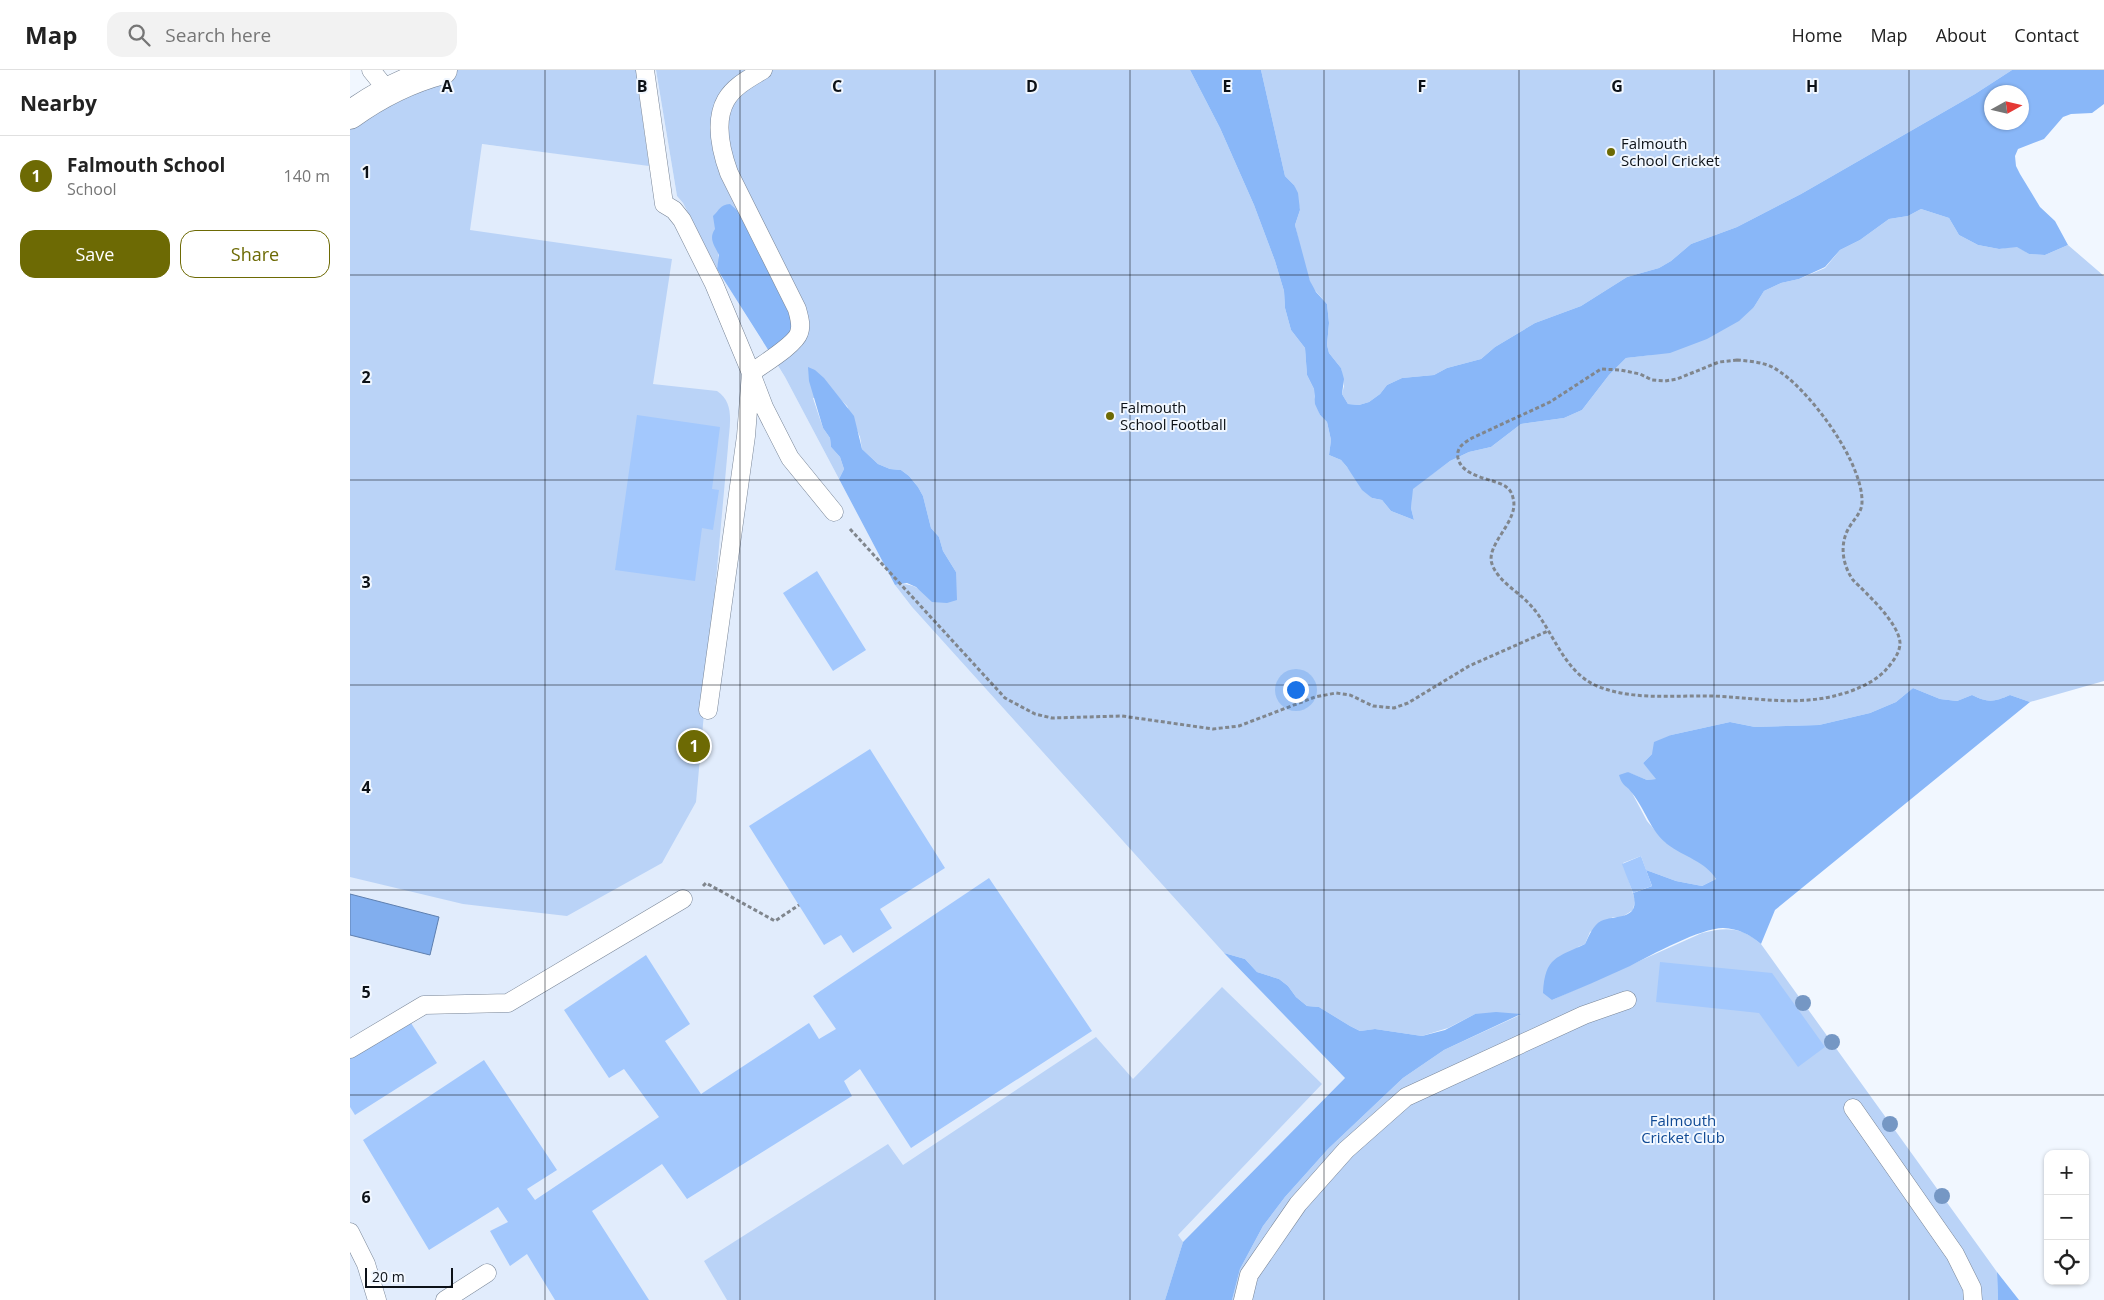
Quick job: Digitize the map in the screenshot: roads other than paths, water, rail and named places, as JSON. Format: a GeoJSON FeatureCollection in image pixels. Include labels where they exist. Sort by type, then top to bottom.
{"type":"FeatureCollection","features":[{"type":"Feature","properties":{"kind":"street"},"geometry":{"type":"LineString","coordinates":[[350,115],[380,80],[416,78],[443,70]]}},
{"type":"Feature","properties":{"kind":"lane"},"geometry":{"type":"LineString","coordinates":[[645,70],[664,204],[674,210],[682,220],[714,284],[764,407],[790,458],[834,512]]}},
{"type":"Feature","properties":{"kind":"lane"},"geometry":{"type":"LineString","coordinates":[[708,710],[746,436],[751,373],[792,342],[799,333],[800,328],[797,309],[729,172],[722,150],[720,126],[726,100],[736,88],[762,70]]}},
{"type":"Feature","properties":{"kind":"lane"},"geometry":{"type":"LineString","coordinates":[[350,1049],[424,1005],[508,1003],[683,899]]}},
{"type":"Feature","properties":{"kind":"lane"},"geometry":{"type":"LineString","coordinates":[[1243,1300],[1249,1275],[1298,1204],[1346,1150],[1406,1097],[1584,1015],[1627,1000]]}},
{"type":"Feature","properties":{"kind":"lane"},"geometry":{"type":"LineString","coordinates":[[1853,1108],[1955,1254],[1972,1288],[1973,1300]]}},
{"type":"Feature","properties":{"kind":"lane"},"geometry":{"type":"LineString","coordinates":[[350,1232],[366,1264],[376,1300]]}},
{"type":"Feature","properties":{"kind":"lane"},"geometry":{"type":"LineString","coordinates":[[445,1300],[487,1273]]}},
{"type":"Feature","properties":{"kind":"place","name":"Falmouth School Cricket"},"geometry":{"type":"Point","coordinates":[1611,152]}},
{"type":"Feature","properties":{"kind":"place","name":"Falmouth School Football"},"geometry":{"type":"Point","coordinates":[1110,416]}},
{"type":"Feature","properties":{"kind":"place","name":"Falmouth School"},"geometry":{"type":"Point","coordinates":[694,746]}},
{"type":"Feature","properties":{"kind":"park label","name":"Falmouth Cricket Club"},"geometry":{"type":"Point","coordinates":[1683,1128]}}]}
